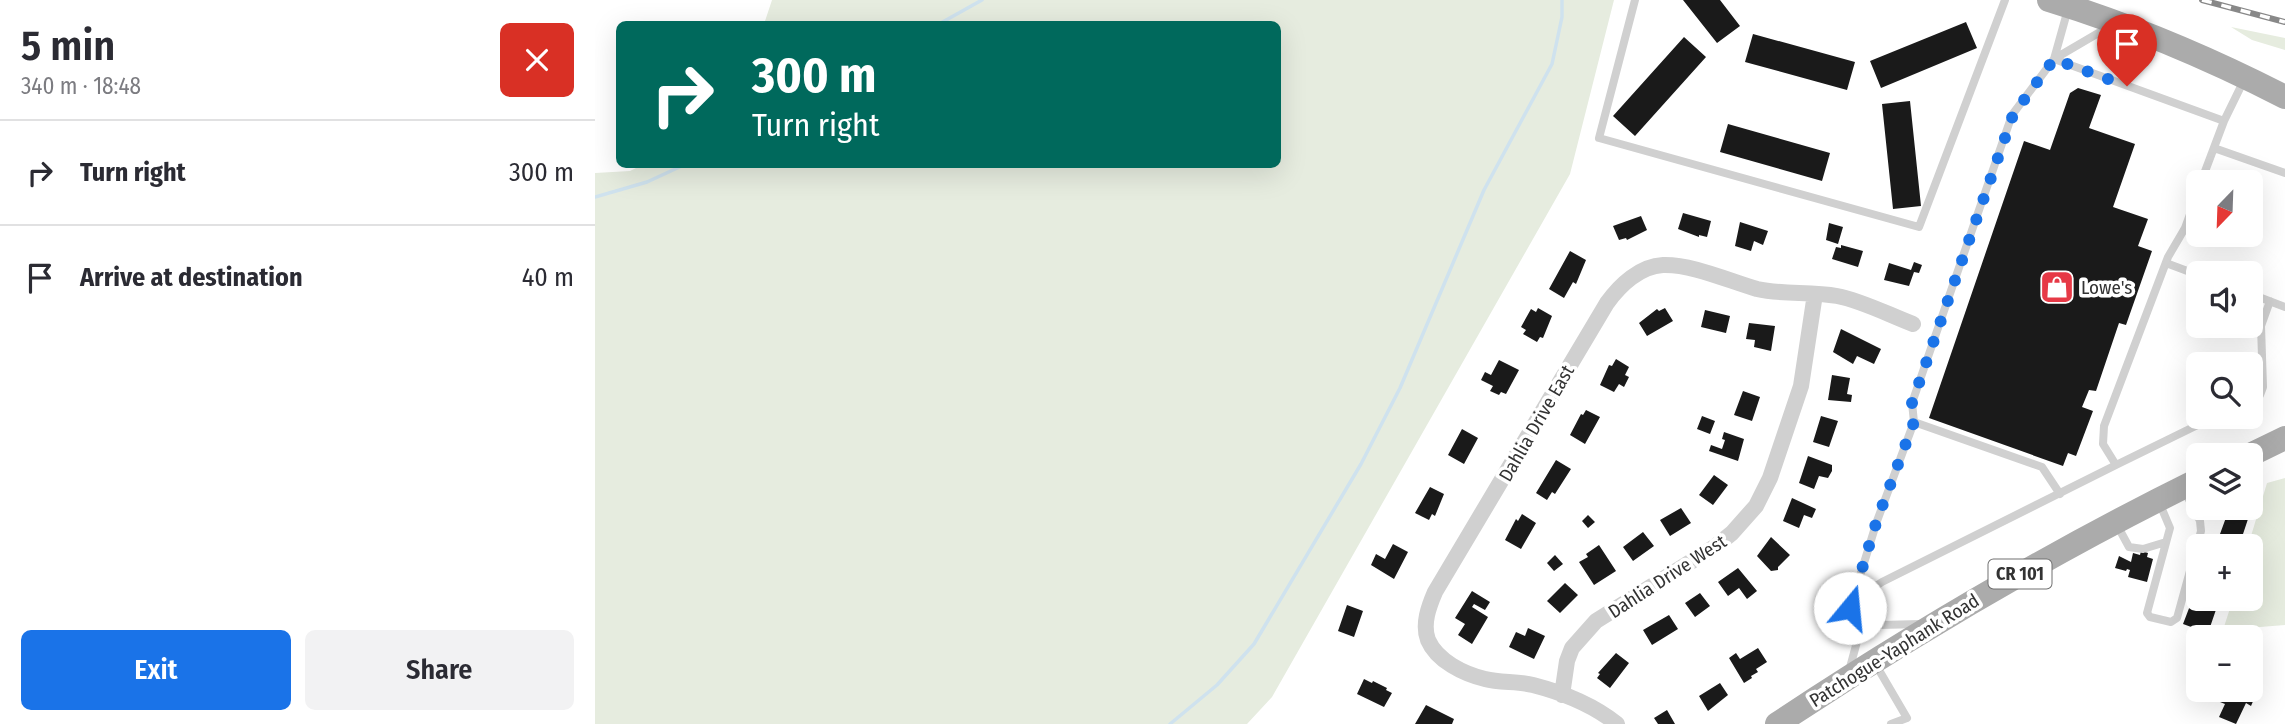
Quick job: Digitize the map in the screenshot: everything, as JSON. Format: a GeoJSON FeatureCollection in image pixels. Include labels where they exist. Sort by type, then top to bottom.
{"type":"FeatureCollection","features":[{"type":"Feature","properties":{"kind":"main road"},"geometry":{"type":"LineString","coordinates":[[2059,3],[2117,22],[2246,77],[2285,97]]}},
{"type":"Feature","properties":{"kind":"main road"},"geometry":{"type":"LineString","coordinates":[[2263,448],[2285,438]]}},
{"type":"Feature","properties":{"kind":"main road","name":"Patchogue-Yaphank Road"},"geometry":{"type":"LineString","coordinates":[[1777,724],[1936,623],[2115,522],[2186,486]]}},
{"type":"Feature","properties":{"kind":"street","name":"Dahlia Drive East"},"geometry":{"type":"LineString","coordinates":[[1616,724],[1594,707],[1531,684],[1487,680],[1462,672],[1441,656],[1428,640],[1426,622],[1431,600],[1607,303],[1616,290],[1631,278],[1647,268],[1680,266],[1761,290],[1815,294]]}},
{"type":"Feature","properties":{"kind":"street"},"geometry":{"type":"LineString","coordinates":[[1815,294],[1840,297],[1913,324]]}},
{"type":"Feature","properties":{"kind":"street","name":"Dahlia Drive West"},"geometry":{"type":"LineString","coordinates":[[1562,695],[1572,648],[1596,621],[1716,546],[1732,533],[1756,506],[1770,478],[1801,386],[1815,294]]}},
{"type":"Feature","properties":{"kind":"lane"},"geometry":{"type":"LineString","coordinates":[[1635,0],[1599,138],[1919,227],[2005,0]]}},
{"type":"Feature","properties":{"kind":"lane"},"geometry":{"type":"LineString","coordinates":[[2054,59],[2059,3]]}},
{"type":"Feature","properties":{"kind":"lane"},"geometry":{"type":"LineString","coordinates":[[1847,678],[1858,638],[1850,608],[1877,520],[1914,422],[1912,403],[2013,115],[2054,59],[2117,22]]}},
{"type":"Feature","properties":{"kind":"lane"},"geometry":{"type":"LineString","coordinates":[[2054,59],[2224,121]]}},
{"type":"Feature","properties":{"kind":"lane"},"geometry":{"type":"LineString","coordinates":[[2206,170],[2224,121],[2246,77]]}},
{"type":"Feature","properties":{"kind":"lane"},"geometry":{"type":"LineString","coordinates":[[2214,148],[2285,173]]}},
{"type":"Feature","properties":{"kind":"lane"},"geometry":{"type":"LineString","coordinates":[[2116,465],[2103,444],[2104,426],[2166,263],[2186,225]]}},
{"type":"Feature","properties":{"kind":"lane"},"geometry":{"type":"LineString","coordinates":[[2166,263],[2186,270]]}},
{"type":"Feature","properties":{"kind":"lane"},"geometry":{"type":"LineString","coordinates":[[2263,298],[2285,307]]}},
{"type":"Feature","properties":{"kind":"lane"},"geometry":{"type":"LineString","coordinates":[[2261,352],[2260,326],[2270,301]]}},
{"type":"Feature","properties":{"kind":"lane"},"geometry":{"type":"LineString","coordinates":[[1914,422],[2042,467],[2060,494]]}},
{"type":"Feature","properties":{"kind":"lane"},"geometry":{"type":"LineString","coordinates":[[1852,602],[1882,582],[2189,429]]}},
{"type":"Feature","properties":{"kind":"lane"},"geometry":{"type":"LineString","coordinates":[[2157,500],[2169,524],[2147,613],[2150,617],[2171,622],[2177,618],[2201,531],[2200,520]]}},
{"type":"Feature","properties":{"kind":"lane"},"geometry":{"type":"LineString","coordinates":[[2115,522],[2129,547],[2143,549],[2166,542]]}},
{"type":"Feature","properties":{"kind":"lane"},"geometry":{"type":"LineString","coordinates":[[1852,602],[1880,625],[1936,623]]}},
{"type":"Feature","properties":{"kind":"lane"},"geometry":{"type":"LineString","coordinates":[[1874,661],[1908,721],[1891,724]]}},
{"type":"Feature","properties":{"kind":"shaded area"},"geometry":{"type":"Polygon","coordinates":[[[772,0],[1614,0],[1570,174],[1272,697],[1247,724],[595,724],[595,173],[630,171],[636,168],[1281,168],[1281,21],[765,21],[772,0]]]}},
{"type":"Feature","properties":{"kind":"shaded area"},"geometry":{"type":"Polygon","coordinates":[[[2231,27],[2285,38],[2285,50],[2252,40],[2231,27]]]}},
{"type":"Feature","properties":{"kind":"shaded area"},"geometry":{"type":"Polygon","coordinates":[[[2285,478],[2285,625],[2225,625],[2229,611],[2263,611],[2263,534],[2252,534],[2256,520],[2263,520],[2263,496],[2267,483],[2285,478]]]}},
{"type":"Feature","properties":{"kind":"building"},"geometry":{"type":"Polygon","coordinates":[[[1683,0],[1720,0],[1740,26],[1717,43],[1683,0]]]}},
{"type":"Feature","properties":{"kind":"building"},"geometry":{"type":"Polygon","coordinates":[[[1966,22],[1977,48],[1881,88],[1870,61],[1966,22]]]}},
{"type":"Feature","properties":{"kind":"building"},"geometry":{"type":"Polygon","coordinates":[[[1753,34],[1855,62],[1847,90],[1745,62],[1753,34]]]}},
{"type":"Feature","properties":{"kind":"building"},"geometry":{"type":"Polygon","coordinates":[[[1684,37],[1706,57],[1635,136],[1613,116],[1684,37]]]}},
{"type":"Feature","properties":{"kind":"building","name":"Lowe's"},"geometry":{"type":"Polygon","coordinates":[[[2078,88],[2101,95],[2089,128],[2135,144],[2113,207],[2148,219],[2138,246],[2152,251],[2126,325],[2119,323],[2096,391],[2089,390],[2082,407],[2093,411],[2076,456],[2068,453],[2063,466],[1929,418],[2024,141],[2050,150],[2070,93],[2078,88]]]}},
{"type":"Feature","properties":{"kind":"building"},"geometry":{"type":"Polygon","coordinates":[[[1910,101],[1921,206],[1893,209],[1882,104],[1910,101]]]}},
{"type":"Feature","properties":{"kind":"building"},"geometry":{"type":"Polygon","coordinates":[[[1728,124],[1830,153],[1822,181],[1720,152],[1728,124]]]}},
{"type":"Feature","properties":{"kind":"building"},"geometry":{"type":"Polygon","coordinates":[[[1683,213],[1711,221],[1707,237],[1699,237],[1678,229],[1683,213]]]}},
{"type":"Feature","properties":{"kind":"building"},"geometry":{"type":"Polygon","coordinates":[[[1641,216],[1647,230],[1627,240],[1619,240],[1613,226],[1641,216]]]}},
{"type":"Feature","properties":{"kind":"building"},"geometry":{"type":"Polygon","coordinates":[[[1740,222],[1768,231],[1763,245],[1754,241],[1751,251],[1735,246],[1740,222]]]}},
{"type":"Feature","properties":{"kind":"building"},"geometry":{"type":"Polygon","coordinates":[[[1829,223],[1843,227],[1838,244],[1826,240],[1829,223]]]}},
{"type":"Feature","properties":{"kind":"building"},"geometry":{"type":"Polygon","coordinates":[[[1841,245],[1863,251],[1858,267],[1832,259],[1836,247],[1841,248],[1841,245]]]}},
{"type":"Feature","properties":{"kind":"building"},"geometry":{"type":"Polygon","coordinates":[[[1570,251],[1586,260],[1576,284],[1573,282],[1564,298],[1549,289],[1570,251]]]}},
{"type":"Feature","properties":{"kind":"building"},"geometry":{"type":"Polygon","coordinates":[[[1914,262],[1922,265],[1919,273],[1914,272],[1909,286],[1884,280],[1889,263],[1911,270],[1914,262]]]}},
{"type":"Feature","properties":{"kind":"building"},"geometry":{"type":"Polygon","coordinates":[[[1538,308],[1552,316],[1543,338],[1540,337],[1537,342],[1523,334],[1526,330],[1521,327],[1531,309],[1536,312],[1538,308]]]}},
{"type":"Feature","properties":{"kind":"building"},"geometry":{"type":"Polygon","coordinates":[[[1665,308],[1673,321],[1647,336],[1639,323],[1657,309],[1659,311],[1665,308]]]}},
{"type":"Feature","properties":{"kind":"building"},"geometry":{"type":"Polygon","coordinates":[[[1705,310],[1730,316],[1726,333],[1701,327],[1705,310]]]}},
{"type":"Feature","properties":{"kind":"building"},"geometry":{"type":"Polygon","coordinates":[[[1749,323],[1775,326],[1771,351],[1754,347],[1755,340],[1746,339],[1749,323]]]}},
{"type":"Feature","properties":{"kind":"building"},"geometry":{"type":"Polygon","coordinates":[[[1841,329],[1881,349],[1874,364],[1857,356],[1853,364],[1833,352],[1841,329]]]}},
{"type":"Feature","properties":{"kind":"building"},"geometry":{"type":"Polygon","coordinates":[[[1616,359],[1629,367],[1625,375],[1629,377],[1624,387],[1619,384],[1614,392],[1600,385],[1609,365],[1612,366],[1616,359]]]}},
{"type":"Feature","properties":{"kind":"building"},"geometry":{"type":"Polygon","coordinates":[[[1499,360],[1519,370],[1506,394],[1501,392],[1499,395],[1490,391],[1493,386],[1481,380],[1485,372],[1491,375],[1499,360]]]}},
{"type":"Feature","properties":{"kind":"building"},"geometry":{"type":"Polygon","coordinates":[[[1832,375],[1850,378],[1847,394],[1852,395],[1851,402],[1828,400],[1832,375]]]}},
{"type":"Feature","properties":{"kind":"building"},"geometry":{"type":"Polygon","coordinates":[[[1743,391],[1760,397],[1752,421],[1734,415],[1743,391]]]}},
{"type":"Feature","properties":{"kind":"building"},"geometry":{"type":"Polygon","coordinates":[[[1586,410],[1600,417],[1585,444],[1570,435],[1586,410]]]}},
{"type":"Feature","properties":{"kind":"building"},"geometry":{"type":"Polygon","coordinates":[[[1702,416],[1715,421],[1710,434],[1697,429],[1702,416]]]}},
{"type":"Feature","properties":{"kind":"building"},"geometry":{"type":"Polygon","coordinates":[[[1821,416],[1838,421],[1829,447],[1813,442],[1821,416]]]}},
{"type":"Feature","properties":{"kind":"building"},"geometry":{"type":"Polygon","coordinates":[[[1462,429],[1478,438],[1464,464],[1448,455],[1462,429]]]}},
{"type":"Feature","properties":{"kind":"building"},"geometry":{"type":"Polygon","coordinates":[[[1724,432],[1744,439],[1738,461],[1709,451],[1711,445],[1722,449],[1724,432]]]}},
{"type":"Feature","properties":{"kind":"building"},"geometry":{"type":"Polygon","coordinates":[[[1808,456],[1832,465],[1828,478],[1819,476],[1814,489],[1799,483],[1808,456]]]}},
{"type":"Feature","properties":{"kind":"building"},"geometry":{"type":"Polygon","coordinates":[[[1556,460],[1571,469],[1555,494],[1552,492],[1547,500],[1536,493],[1556,460]]]}},
{"type":"Feature","properties":{"kind":"building"},"geometry":{"type":"Polygon","coordinates":[[[1714,475],[1728,485],[1713,505],[1699,495],[1714,475]]]}},
{"type":"Feature","properties":{"kind":"building"},"geometry":{"type":"Polygon","coordinates":[[[1430,487],[1444,494],[1435,516],[1432,514],[1429,520],[1415,513],[1430,487]]]}},
{"type":"Feature","properties":{"kind":"building"},"geometry":{"type":"Polygon","coordinates":[[[1792,498],[1816,509],[1812,518],[1804,515],[1799,528],[1783,521],[1792,498]]]}},
{"type":"Feature","properties":{"kind":"building"},"geometry":{"type":"Polygon","coordinates":[[[1681,508],[1691,523],[1670,536],[1660,520],[1681,508]]]}},
{"type":"Feature","properties":{"kind":"building"},"geometry":{"type":"Polygon","coordinates":[[[1522,514],[1536,523],[1521,549],[1505,540],[1516,519],[1518,521],[1522,514]]]}},
{"type":"Feature","properties":{"kind":"building"},"geometry":{"type":"Polygon","coordinates":[[[1588,515],[1595,522],[1588,528],[1582,521],[1588,515]]]}},
{"type":"Feature","properties":{"kind":"building"},"geometry":{"type":"Polygon","coordinates":[[[2225,520],[2248,520],[2243,534],[2220,534],[2225,520]]]}},
{"type":"Feature","properties":{"kind":"building"},"geometry":{"type":"Polygon","coordinates":[[[1643,532],[1654,546],[1633,561],[1623,547],[1643,532]]]}},
{"type":"Feature","properties":{"kind":"building"},"geometry":{"type":"Polygon","coordinates":[[[1771,537],[1790,555],[1778,570],[1771,571],[1757,556],[1771,537]]]}},
{"type":"Feature","properties":{"kind":"building"},"geometry":{"type":"Polygon","coordinates":[[[1393,544],[1408,552],[1394,579],[1371,565],[1376,554],[1385,559],[1393,544]]]}},
{"type":"Feature","properties":{"kind":"building"},"geometry":{"type":"Polygon","coordinates":[[[1599,545],[1616,571],[1594,585],[1579,562],[1599,545]]]}},
{"type":"Feature","properties":{"kind":"building"},"geometry":{"type":"Polygon","coordinates":[[[2141,551],[2148,553],[2147,557],[2153,559],[2147,582],[2128,577],[2130,570],[2115,568],[2119,556],[2131,562],[2133,553],[2140,555],[2141,551]]]}},
{"type":"Feature","properties":{"kind":"building"},"geometry":{"type":"Polygon","coordinates":[[[1555,555],[1563,564],[1554,571],[1547,563],[1555,555]]]}},
{"type":"Feature","properties":{"kind":"building"},"geometry":{"type":"Polygon","coordinates":[[[1738,568],[1757,591],[1747,599],[1739,588],[1728,596],[1718,582],[1738,568]]]}},
{"type":"Feature","properties":{"kind":"building"},"geometry":{"type":"Polygon","coordinates":[[[1565,583],[1578,595],[1560,613],[1547,601],[1565,583]]]}},
{"type":"Feature","properties":{"kind":"building"},"geometry":{"type":"Polygon","coordinates":[[[1472,591],[1490,602],[1485,610],[1474,604],[1472,607],[1488,617],[1472,644],[1458,635],[1465,624],[1455,618],[1472,591]]]}},
{"type":"Feature","properties":{"kind":"building"},"geometry":{"type":"Polygon","coordinates":[[[1700,593],[1710,606],[1695,617],[1685,603],[1700,593]]]}},
{"type":"Feature","properties":{"kind":"building"},"geometry":{"type":"Polygon","coordinates":[[[1347,605],[1363,611],[1354,637],[1338,631],[1347,605]]]}},
{"type":"Feature","properties":{"kind":"building"},"geometry":{"type":"Polygon","coordinates":[[[2188,611],[2216,611],[2211,625],[2183,624],[2188,611]]]}},
{"type":"Feature","properties":{"kind":"building"},"geometry":{"type":"Polygon","coordinates":[[[1669,615],[1678,629],[1652,645],[1643,630],[1669,615]]]}},
{"type":"Feature","properties":{"kind":"building"},"geometry":{"type":"Polygon","coordinates":[[[1528,628],[1545,636],[1534,659],[1509,647],[1516,632],[1525,636],[1528,628]]]}},
{"type":"Feature","properties":{"kind":"building"},"geometry":{"type":"Polygon","coordinates":[[[1758,648],[1767,662],[1756,669],[1758,672],[1744,683],[1729,658],[1736,653],[1740,659],[1758,648]]]}},
{"type":"Feature","properties":{"kind":"building"},"geometry":{"type":"Polygon","coordinates":[[[1616,653],[1629,663],[1610,688],[1597,678],[1600,674],[1598,673],[1616,653]]]}},
{"type":"Feature","properties":{"kind":"building"},"geometry":{"type":"Polygon","coordinates":[[[1364,679],[1387,688],[1386,690],[1392,693],[1384,707],[1357,694],[1364,679]]]}},
{"type":"Feature","properties":{"kind":"building"},"geometry":{"type":"Polygon","coordinates":[[[1720,683],[1728,695],[1708,711],[1699,696],[1720,683]]]}},
{"type":"Feature","properties":{"kind":"building"},"geometry":{"type":"Polygon","coordinates":[[[2220,702],[2253,702],[2251,706],[2246,703],[2236,724],[2219,717],[2225,704],[2220,702]]]}},
{"type":"Feature","properties":{"kind":"building"},"geometry":{"type":"Polygon","coordinates":[[[1426,705],[1454,719],[1452,724],[1415,724],[1426,705]]]}},
{"type":"Feature","properties":{"kind":"building"},"geometry":{"type":"Polygon","coordinates":[[[1667,710],[1675,724],[1658,724],[1654,718],[1667,710]]]}},
{"type":"Feature","properties":{"kind":"waterway"},"geometry":{"type":"LineString","coordinates":[[944,21],[982,0]]}},
{"type":"Feature","properties":{"kind":"waterway"},"geometry":{"type":"LineString","coordinates":[[1170,724],[1217,685],[1254,644],[1361,464],[1400,388],[1484,190],[1552,64],[1562,17],[1562,0]]}},
{"type":"Feature","properties":{"kind":"waterway"},"geometry":{"type":"LineString","coordinates":[[595,197],[647,182],[677,168]]}},
{"type":"Feature","properties":{"kind":"railway"},"geometry":{"type":"LineString","coordinates":[[2202,0],[2285,22]]}},
{"type":"Feature","properties":{"kind":"place","name":"Lowe's"},"geometry":{"type":"Point","coordinates":[2057,287]}},
{"type":"Feature","properties":{"kind":"route"},"geometry":{"type":"LineString","coordinates":[[1850,608],[1877,520],[1914,422],[1912,403],[1993,167],[2017,106],[2054,59],[2127,86]]}}]}
